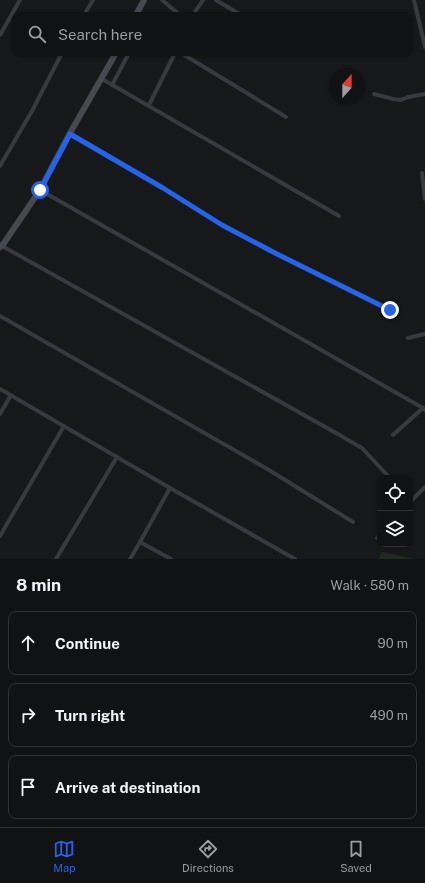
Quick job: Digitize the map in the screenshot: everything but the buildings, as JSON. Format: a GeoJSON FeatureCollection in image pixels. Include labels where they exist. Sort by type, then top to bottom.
{"type":"FeatureCollection","features":[{"type":"Feature","properties":{"kind":"street"},"geometry":{"type":"LineString","coordinates":[[15,12],[20,0]]}},
{"type":"Feature","properties":{"kind":"street"},"geometry":{"type":"LineString","coordinates":[[86,12],[92,0]]}},
{"type":"Feature","properties":{"kind":"street"},"geometry":{"type":"LineString","coordinates":[[138,12],[144,0]]}},
{"type":"Feature","properties":{"kind":"street"},"geometry":{"type":"LineString","coordinates":[[162,0],[176,12]]}},
{"type":"Feature","properties":{"kind":"street"},"geometry":{"type":"LineString","coordinates":[[195,12],[203,0]]}},
{"type":"Feature","properties":{"kind":"street"},"geometry":{"type":"LineString","coordinates":[[216,0],[236,12]]}},
{"type":"Feature","properties":{"kind":"street"},"geometry":{"type":"LineString","coordinates":[[414,0],[425,47]]}},
{"type":"Feature","properties":{"kind":"street"},"geometry":{"type":"LineString","coordinates":[[0,35],[12,17]]}},
{"type":"Feature","properties":{"kind":"street"},"geometry":{"type":"LineString","coordinates":[[0,166],[32,111],[60,56]]}},
{"type":"Feature","properties":{"kind":"street"},"geometry":{"type":"LineString","coordinates":[[114,56],[40,190],[1,247],[362,448],[387,475]]}},
{"type":"Feature","properties":{"kind":"street"},"geometry":{"type":"LineString","coordinates":[[112,85],[126,56]]}},
{"type":"Feature","properties":{"kind":"street"},"geometry":{"type":"LineString","coordinates":[[149,105],[174,56]]}},
{"type":"Feature","properties":{"kind":"street"},"geometry":{"type":"LineString","coordinates":[[186,56],[286,117]]}},
{"type":"Feature","properties":{"kind":"street"},"geometry":{"type":"LineString","coordinates":[[102,79],[339,216]]}},
{"type":"Feature","properties":{"kind":"street"},"geometry":{"type":"LineString","coordinates":[[374,94],[401,100],[408,97],[425,94]]}},
{"type":"Feature","properties":{"kind":"street"},"geometry":{"type":"LineString","coordinates":[[70,134],[163,188],[222,225],[390,310]]}},
{"type":"Feature","properties":{"kind":"street"},"geometry":{"type":"LineString","coordinates":[[422,173],[425,198]]}},
{"type":"Feature","properties":{"kind":"street"},"geometry":{"type":"LineString","coordinates":[[40,190],[424,409],[393,435]]}},
{"type":"Feature","properties":{"kind":"street"},"geometry":{"type":"LineString","coordinates":[[0,316],[269,470],[353,522]]}},
{"type":"Feature","properties":{"kind":"street"},"geometry":{"type":"LineString","coordinates":[[408,338],[425,334]]}},
{"type":"Feature","properties":{"kind":"street"},"geometry":{"type":"LineString","coordinates":[[0,389],[117,458],[295,559]]}},
{"type":"Feature","properties":{"kind":"street"},"geometry":{"type":"LineString","coordinates":[[0,414],[11,396]]}},
{"type":"Feature","properties":{"kind":"street"},"geometry":{"type":"LineString","coordinates":[[0,536],[64,426]]}},
{"type":"Feature","properties":{"kind":"street"},"geometry":{"type":"LineString","coordinates":[[56,559],[117,458]]}},
{"type":"Feature","properties":{"kind":"street"},"geometry":{"type":"LineString","coordinates":[[413,499],[425,487]]}},
{"type":"Feature","properties":{"kind":"street"},"geometry":{"type":"LineString","coordinates":[[130,559],[170,488]]}},
{"type":"Feature","properties":{"kind":"street"},"geometry":{"type":"LineString","coordinates":[[140,542],[171,559]]}},
{"type":"Feature","properties":{"kind":"shaded area"},"geometry":{"type":"Polygon","coordinates":[[[382,552],[415,559],[379,559],[382,552]]]}},
{"type":"Feature","properties":{"kind":"route"},"geometry":{"type":"LineString","coordinates":[[40,190],[70,134],[163,188],[222,225],[390,310]]}}]}
